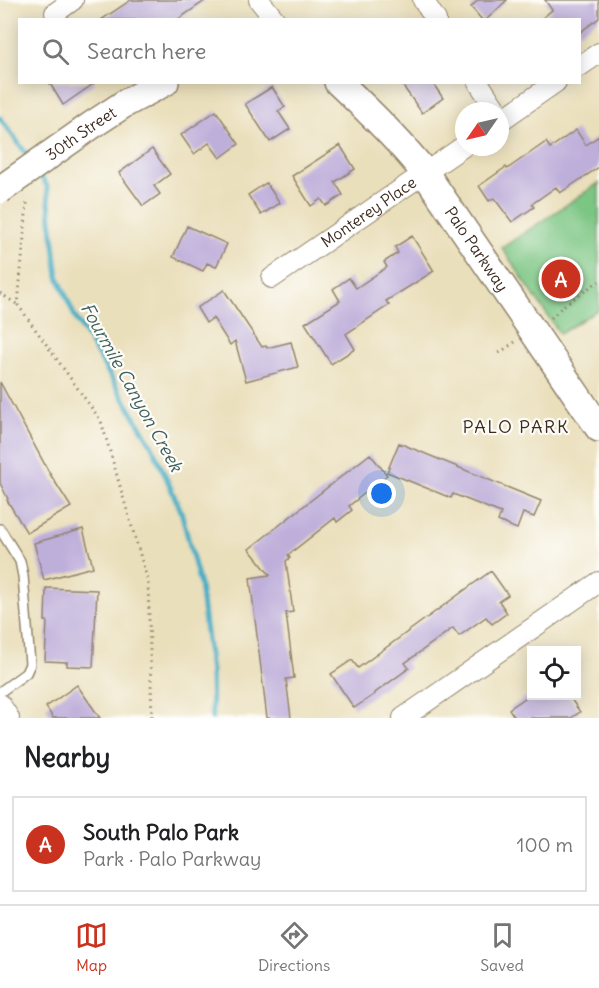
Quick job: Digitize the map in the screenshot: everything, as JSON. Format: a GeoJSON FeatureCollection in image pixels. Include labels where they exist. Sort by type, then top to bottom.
{"type":"FeatureCollection","features":[{"type":"Feature","properties":{"kind":"street"},"geometry":{"type":"LineString","coordinates":[[55,13],[73,0]]}},
{"type":"Feature","properties":{"kind":"street"},"geometry":{"type":"LineString","coordinates":[[259,0],[273,18]]}},
{"type":"Feature","properties":{"kind":"street"},"geometry":{"type":"LineString","coordinates":[[423,0],[435,18]]}},
{"type":"Feature","properties":{"kind":"street"},"geometry":{"type":"LineString","coordinates":[[581,65],[599,52]]}},
{"type":"Feature","properties":{"kind":"street","name":"30th Street"},"geometry":{"type":"LineString","coordinates":[[0,190],[92,125],[161,84]]}},
{"type":"Feature","properties":{"kind":"street","name":"Palo Parkway"},"geometry":{"type":"LineString","coordinates":[[340,84],[390,132],[425,173],[599,428]]}},
{"type":"Feature","properties":{"kind":"street"},"geometry":{"type":"LineString","coordinates":[[479,84],[491,102]]}},
{"type":"Feature","properties":{"kind":"street"},"geometry":{"type":"LineString","coordinates":[[509,111],[553,84]]}},
{"type":"Feature","properties":{"kind":"street","name":"Monterey Place"},"geometry":{"type":"LineString","coordinates":[[272,278],[455,152]]}},
{"type":"Feature","properties":{"kind":"street"},"geometry":{"type":"LineString","coordinates":[[403,718],[599,582]]}},
{"type":"Feature","properties":{"kind":"street"},"geometry":{"type":"LineString","coordinates":[[0,704],[9,718]]}},
{"type":"Feature","properties":{"kind":"lane"},"geometry":{"type":"LineString","coordinates":[[0,529],[20,561],[30,664],[26,673],[0,692]]}},
{"type":"Feature","properties":{"kind":"path"},"geometry":{"type":"LineString","coordinates":[[18,305],[27,203]]}},
{"type":"Feature","properties":{"kind":"path"},"geometry":{"type":"LineString","coordinates":[[0,293],[18,305],[100,421],[148,582],[152,718]]}},
{"type":"Feature","properties":{"kind":"green space"},"geometry":{"type":"Polygon","coordinates":[[[599,183],[599,309],[560,334],[502,248],[599,183]]]}},
{"type":"Feature","properties":{"kind":"building"},"geometry":{"type":"Polygon","coordinates":[[[131,0],[206,0],[180,18],[104,18],[131,0]]]}},
{"type":"Feature","properties":{"kind":"building"},"geometry":{"type":"Polygon","coordinates":[[[478,0],[507,0],[488,18],[480,18],[471,7],[478,0]]]}},
{"type":"Feature","properties":{"kind":"building"},"geometry":{"type":"Polygon","coordinates":[[[545,0],[599,0],[599,18],[581,32],[581,18],[542,18],[552,10],[545,0]]]}},
{"type":"Feature","properties":{"kind":"building"},"geometry":{"type":"Polygon","coordinates":[[[50,84],[93,84],[63,105],[50,84]]]}},
{"type":"Feature","properties":{"kind":"building"},"geometry":{"type":"Polygon","coordinates":[[[401,84],[433,84],[443,98],[422,113],[401,84]]]}},
{"type":"Feature","properties":{"kind":"building"},"geometry":{"type":"Polygon","coordinates":[[[272,87],[285,107],[278,111],[290,129],[270,142],[245,104],[272,87]]]}},
{"type":"Feature","properties":{"kind":"building"},"geometry":{"type":"Polygon","coordinates":[[[216,111],[239,144],[220,158],[209,143],[194,154],[181,135],[216,111]]]}},
{"type":"Feature","properties":{"kind":"building"},"geometry":{"type":"Polygon","coordinates":[[[576,130],[586,145],[599,136],[599,167],[560,193],[556,187],[532,204],[534,207],[512,222],[494,198],[489,201],[479,186],[546,142],[550,148],[576,130]]]}},
{"type":"Feature","properties":{"kind":"building"},"geometry":{"type":"Polygon","coordinates":[[[340,145],[355,169],[335,182],[343,195],[326,206],[321,199],[311,206],[292,176],[340,145]]]}},
{"type":"Feature","properties":{"kind":"building"},"geometry":{"type":"Polygon","coordinates":[[[152,149],[170,174],[154,186],[160,194],[143,206],[119,173],[152,149]]]}},
{"type":"Feature","properties":{"kind":"building"},"geometry":{"type":"Polygon","coordinates":[[[266,183],[280,203],[261,215],[248,195],[266,183]]]}},
{"type":"Feature","properties":{"kind":"building"},"geometry":{"type":"Polygon","coordinates":[[[187,226],[227,244],[216,267],[207,263],[203,271],[173,257],[187,226]]]}},
{"type":"Feature","properties":{"kind":"building"},"geometry":{"type":"Polygon","coordinates":[[[412,236],[434,271],[386,301],[389,305],[346,334],[355,349],[331,364],[305,323],[340,301],[333,289],[349,278],[356,288],[387,267],[384,262],[398,253],[395,247],[412,236]]]}},
{"type":"Feature","properties":{"kind":"building"},"geometry":{"type":"Polygon","coordinates":[[[224,290],[262,347],[267,348],[291,342],[298,367],[246,381],[235,341],[230,345],[213,318],[206,323],[197,308],[224,290]]]}},
{"type":"Feature","properties":{"kind":"building"},"geometry":{"type":"Polygon","coordinates":[[[0,382],[50,474],[71,507],[27,533],[7,500],[0,483],[0,382]]]}},
{"type":"Feature","properties":{"kind":"building"},"geometry":{"type":"Polygon","coordinates":[[[399,443],[541,501],[534,517],[523,513],[517,529],[498,521],[501,513],[453,494],[451,498],[387,472],[399,443]]]}},
{"type":"Feature","properties":{"kind":"building"},"geometry":{"type":"Polygon","coordinates":[[[370,454],[387,475],[349,506],[352,510],[337,522],[335,518],[288,555],[290,558],[286,561],[293,612],[286,613],[294,678],[286,679],[291,718],[267,718],[250,578],[270,575],[249,549],[370,454]]]}},
{"type":"Feature","properties":{"kind":"building"},"geometry":{"type":"Polygon","coordinates":[[[83,529],[93,567],[44,580],[34,543],[83,529]]]}},
{"type":"Feature","properties":{"kind":"building"},"geometry":{"type":"Polygon","coordinates":[[[491,571],[508,595],[499,601],[507,613],[492,624],[486,617],[459,636],[453,628],[405,663],[409,668],[354,708],[331,674],[352,660],[358,668],[491,571]]]}},
{"type":"Feature","properties":{"kind":"building"},"geometry":{"type":"Polygon","coordinates":[[[46,588],[97,590],[93,667],[67,666],[67,662],[45,661],[46,588]]]}},
{"type":"Feature","properties":{"kind":"building"},"geometry":{"type":"Polygon","coordinates":[[[77,685],[100,718],[53,718],[46,707],[77,685]]]}},
{"type":"Feature","properties":{"kind":"building"},"geometry":{"type":"Polygon","coordinates":[[[527,697],[527,700],[572,700],[580,712],[571,718],[515,718],[509,709],[527,697]]]}},
{"type":"Feature","properties":{"kind":"waterway","name":"Fourmile Canyon Creek"},"geometry":{"type":"LineString","coordinates":[[0,118],[30,159]]}},
{"type":"Feature","properties":{"kind":"waterway","name":"Fourmile Canyon Creek"},"geometry":{"type":"LineString","coordinates":[[38,172],[47,186],[58,277],[75,317],[152,446],[181,511],[200,585],[211,671],[212,718]]}},
{"type":"Feature","properties":{"kind":"place","name":"South Palo Park"},"geometry":{"type":"Point","coordinates":[561,279]}},
{"type":"Feature","properties":{"kind":"district","name":"PALO PARK"},"geometry":{"type":"Point","coordinates":[516,426]}}]}
